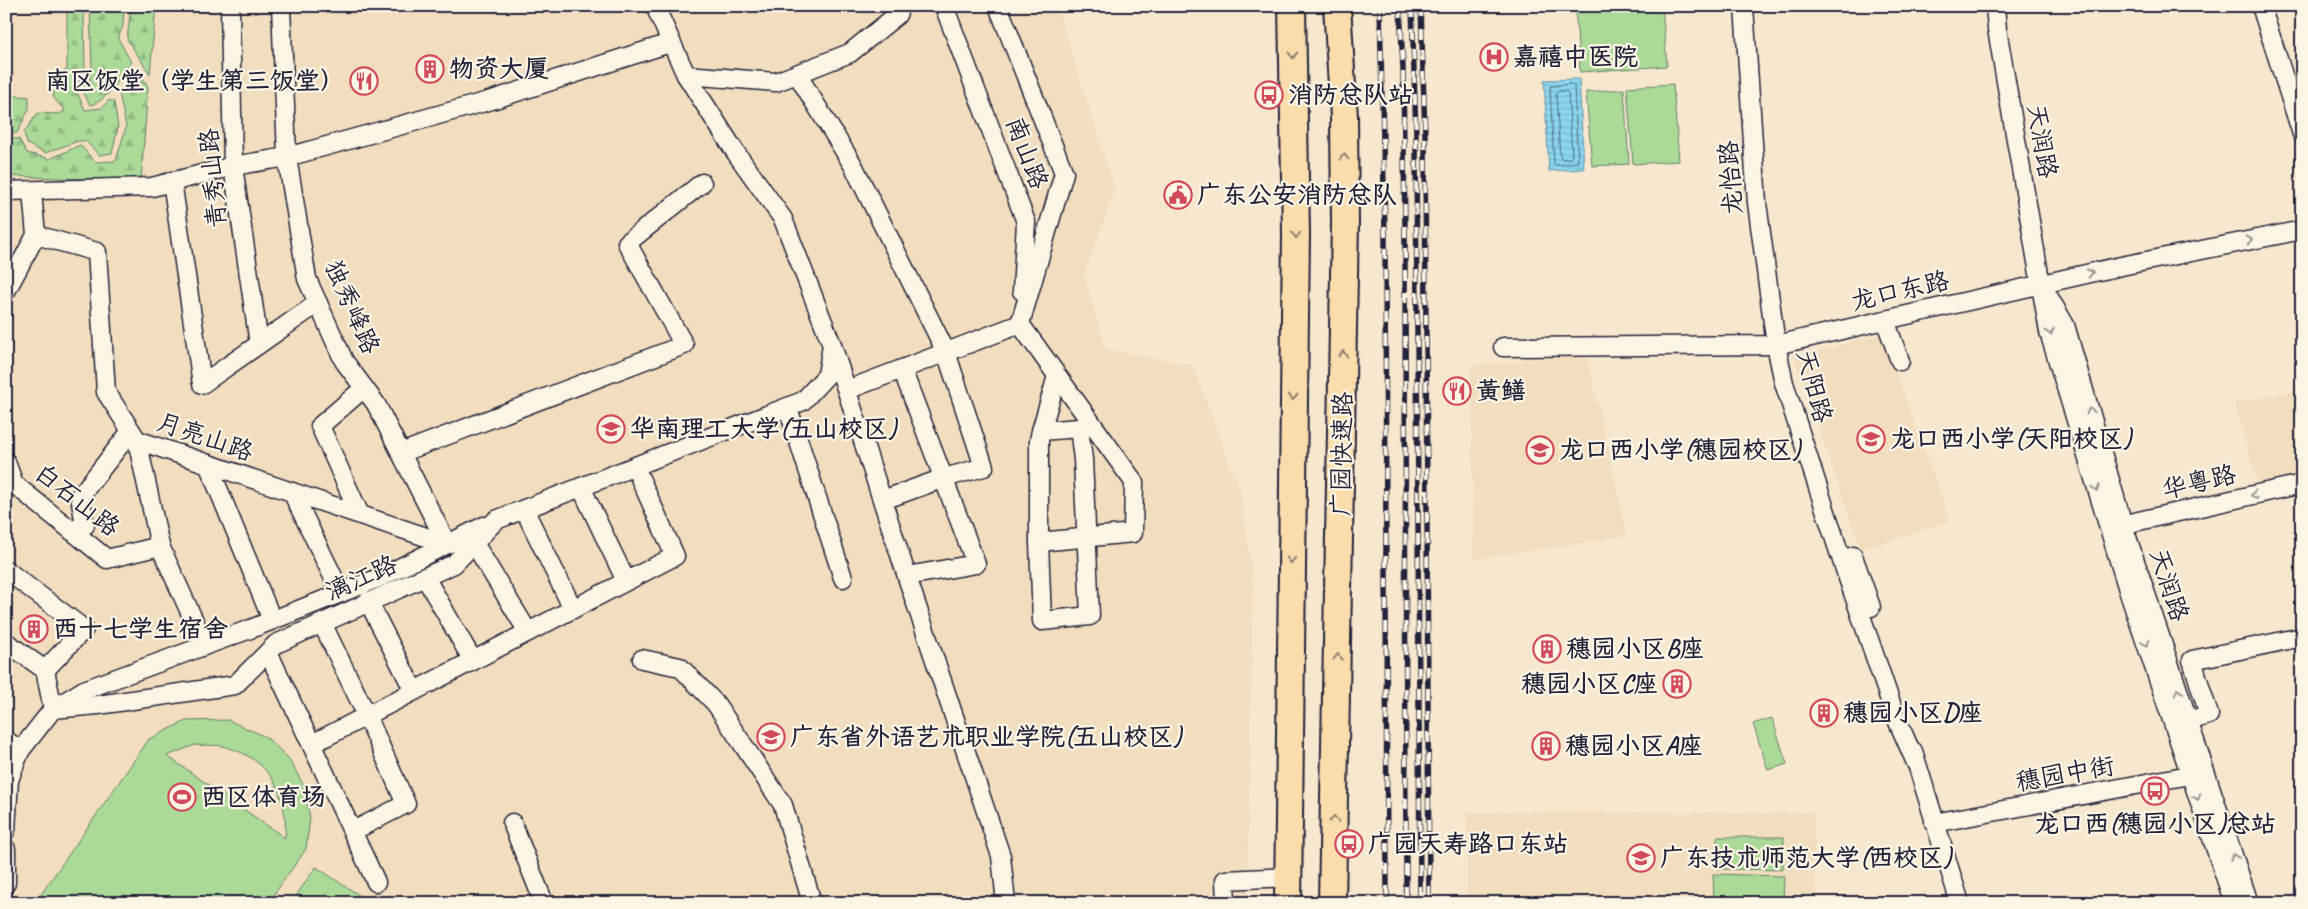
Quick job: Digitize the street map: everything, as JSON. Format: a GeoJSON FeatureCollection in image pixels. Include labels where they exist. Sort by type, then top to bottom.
{"type":"FeatureCollection","features":[{"type":"Feature","properties":{"kind":"highway","name":"广园快速路"},"geometry":{"type":"LineString","coordinates":[[1288,903],[1296,234],[1292,6]]}},
{"type":"Feature","properties":{"kind":"highway","name":"广园快速路"},"geometry":{"type":"LineString","coordinates":[[1332,903],[1345,223],[1344,117],[1338,6]]}},
{"type":"Feature","properties":{"kind":"street","name":"青秀山路"},"geometry":{"type":"LineString","coordinates":[[230,6],[233,166],[260,344]]}},
{"type":"Feature","properties":{"kind":"street","name":"独秀峰路"},"geometry":{"type":"LineString","coordinates":[[281,6],[288,157],[307,279],[344,361],[376,404],[448,544]]}},
{"type":"Feature","properties":{"kind":"street"},"geometry":{"type":"LineString","coordinates":[[656,6],[670,43],[686,75],[736,153],[783,219],[832,345],[1001,856],[1006,903]]}},
{"type":"Feature","properties":{"kind":"street"},"geometry":{"type":"LineString","coordinates":[[686,75],[776,82],[850,53],[897,15],[900,6]]}},
{"type":"Feature","properties":{"kind":"street","name":"南山路"},"geometry":{"type":"LineString","coordinates":[[944,6],[1026,222],[1020,324]]}},
{"type":"Feature","properties":{"kind":"street"},"geometry":{"type":"LineString","coordinates":[[998,6],[1064,173],[1020,324]]}},
{"type":"Feature","properties":{"kind":"street","name":"龙怡路"},"geometry":{"type":"LineString","coordinates":[[1744,6],[1757,203],[1776,344]]}},
{"type":"Feature","properties":{"kind":"street","name":"天润路"},"geometry":{"type":"LineString","coordinates":[[1995,6],[1997,30],[2042,284],[2065,325],[2115,526],[2198,774],[2234,903]]}},
{"type":"Feature","properties":{"kind":"street"},"geometry":{"type":"LineString","coordinates":[[2261,6],[2302,134]]}},
{"type":"Feature","properties":{"kind":"street"},"geometry":{"type":"LineString","coordinates":[[6,191],[32,192],[152,187],[233,166],[288,157],[492,100],[670,43]]}},
{"type":"Feature","properties":{"kind":"street"},"geometry":{"type":"LineString","coordinates":[[798,74],[853,165],[946,352],[984,467],[944,478],[882,500]]}},
{"type":"Feature","properties":{"kind":"street"},"geometry":{"type":"LineString","coordinates":[[172,181],[202,384],[318,303]]}},
{"type":"Feature","properties":{"kind":"street"},"geometry":{"type":"LineString","coordinates":[[401,453],[684,345],[627,243],[702,183]]}},
{"type":"Feature","properties":{"kind":"street"},"geometry":{"type":"LineString","coordinates":[[6,291],[36,235],[32,192]]}},
{"type":"Feature","properties":{"kind":"street","name":"龙口东路"},"geometry":{"type":"LineString","coordinates":[[1503,346],[1776,344],[2121,266],[2302,230]]}},
{"type":"Feature","properties":{"kind":"street","name":"月亮山路"},"geometry":{"type":"LineString","coordinates":[[36,235],[97,252],[106,392],[134,435],[208,464],[448,544]]}},
{"type":"Feature","properties":{"kind":"street"},"geometry":{"type":"LineString","coordinates":[[1885,320],[1900,361]]}},
{"type":"Feature","properties":{"kind":"street"},"geometry":{"type":"LineString","coordinates":[[846,390],[1020,324]]}},
{"type":"Feature","properties":{"kind":"street"},"geometry":{"type":"LineString","coordinates":[[1020,324],[1134,482],[1133,533],[1039,542]]}},
{"type":"Feature","properties":{"kind":"street","name":"天阳路"},"geometry":{"type":"LineString","coordinates":[[1776,344],[1784,383],[1838,549],[1895,715],[1911,757],[1916,763],[1960,903]]}},
{"type":"Feature","properties":{"kind":"street"},"geometry":{"type":"LineString","coordinates":[[832,345],[827,375],[796,404],[843,578]]}},
{"type":"Feature","properties":{"kind":"street"},"geometry":{"type":"LineString","coordinates":[[902,369],[976,564],[907,576]]}},
{"type":"Feature","properties":{"kind":"street"},"geometry":{"type":"LineString","coordinates":[[1041,431],[1079,428],[1087,536],[1090,616],[1042,621],[1039,542],[1039,440],[1041,431],[1057,376]]}},
{"type":"Feature","properties":{"kind":"street"},"geometry":{"type":"LineString","coordinates":[[360,515],[320,426],[364,388]]}},
{"type":"Feature","properties":{"kind":"street","name":"漓江路"},"geometry":{"type":"LineString","coordinates":[[53,709],[98,705],[235,685],[276,644],[454,564],[496,520],[796,404]]}},
{"type":"Feature","properties":{"kind":"street"},"geometry":{"type":"LineString","coordinates":[[72,531],[85,525],[80,496],[134,435]]}},
{"type":"Feature","properties":{"kind":"street"},"geometry":{"type":"LineString","coordinates":[[134,435],[160,546],[205,645]]}},
{"type":"Feature","properties":{"kind":"street","name":"白石山路"},"geometry":{"type":"LineString","coordinates":[[6,462],[14,484],[107,558],[160,546]]}},
{"type":"Feature","properties":{"kind":"street"},"geometry":{"type":"LineString","coordinates":[[208,464],[272,620]]}},
{"type":"Feature","properties":{"kind":"street"},"geometry":{"type":"LineString","coordinates":[[312,744],[676,556],[635,466]]}},
{"type":"Feature","properties":{"kind":"street","name":"华粤路"},"geometry":{"type":"LineString","coordinates":[[2115,526],[2302,484]]}},
{"type":"Feature","properties":{"kind":"street"},"geometry":{"type":"LineString","coordinates":[[581,488],[626,581]]}},
{"type":"Feature","properties":{"kind":"street"},"geometry":{"type":"LineString","coordinates":[[292,492],[341,593]]}},
{"type":"Feature","properties":{"kind":"street"},"geometry":{"type":"LineString","coordinates":[[524,509],[573,609]]}},
{"type":"Feature","properties":{"kind":"street"},"geometry":{"type":"LineString","coordinates":[[6,830],[9,780],[20,751],[53,709],[84,690],[381,577],[496,520]]}},
{"type":"Feature","properties":{"kind":"street","name":"天润路"},"geometry":{"type":"LineString","coordinates":[[2115,526],[2188,721],[2198,774],[2249,903]]}},
{"type":"Feature","properties":{"kind":"street"},"geometry":{"type":"LineString","coordinates":[[474,543],[528,632]]}},
{"type":"Feature","properties":{"kind":"street"},"geometry":{"type":"LineString","coordinates":[[6,570],[84,629],[45,670]]}},
{"type":"Feature","properties":{"kind":"street"},"geometry":{"type":"LineString","coordinates":[[424,577],[473,661]]}},
{"type":"Feature","properties":{"kind":"street"},"geometry":{"type":"LineString","coordinates":[[368,602],[414,691]]}},
{"type":"Feature","properties":{"kind":"street"},"geometry":{"type":"LineString","coordinates":[[322,623],[367,716],[406,804],[353,831]]}},
{"type":"Feature","properties":{"kind":"street"},"geometry":{"type":"LineString","coordinates":[[2188,721],[2209,716],[2192,660],[2302,637]]}},
{"type":"Feature","properties":{"kind":"street"},"geometry":{"type":"LineString","coordinates":[[6,642],[45,670],[53,709]]}},
{"type":"Feature","properties":{"kind":"street"},"geometry":{"type":"LineString","coordinates":[[268,652],[376,882]]}},
{"type":"Feature","properties":{"kind":"street"},"geometry":{"type":"LineString","coordinates":[[642,659],[680,667],[716,704],[783,805],[812,903]]}},
{"type":"Feature","properties":{"kind":"street"},"geometry":{"type":"LineString","coordinates":[[6,740],[20,751]]}},
{"type":"Feature","properties":{"kind":"street","name":"穗园中街"},"geometry":{"type":"LineString","coordinates":[[1934,823],[2198,774]]}},
{"type":"Feature","properties":{"kind":"street"},"geometry":{"type":"LineString","coordinates":[[512,823],[544,903]]}},
{"type":"Feature","properties":{"kind":"street"},"geometry":{"type":"LineString","coordinates":[[6,850],[6,883]]}},
{"type":"Feature","properties":{"kind":"street"},"geometry":{"type":"LineString","coordinates":[[1226,903],[1225,880],[1288,877]]}},
{"type":"Feature","properties":{"kind":"shaded area","name":"华南理工大学(五山校区)"},"geometry":{"type":"Polygon","coordinates":[[[6,6],[1057,6],[1115,190],[1084,275],[1106,349],[1192,365],[1241,493],[1253,586],[1247,903],[6,903],[6,6]]]}},
{"type":"Feature","properties":{"kind":"shaded area","name":"龙口西小学(天阳校区)"},"geometry":{"type":"Polygon","coordinates":[[[1882,334],[1950,521],[1861,550],[1794,357],[1882,334]]]}},
{"type":"Feature","properties":{"kind":"shaded area","name":"龙口西小学(穗园校区)"},"geometry":{"type":"Polygon","coordinates":[[[1587,356],[1627,536],[1474,559],[1471,365],[1587,356]]]}},
{"type":"Feature","properties":{"kind":"shaded area"},"geometry":{"type":"Polygon","coordinates":[[[2302,389],[2302,474],[2258,483],[2234,403],[2302,389]]]}},
{"type":"Feature","properties":{"kind":"shaded area","name":"广东技术师范大学(西校区)"},"geometry":{"type":"Polygon","coordinates":[[[1467,812],[1814,813],[1815,903],[1467,903],[1467,812]]]}},
{"type":"Feature","properties":{"kind":"green space"},"geometry":{"type":"Polygon","coordinates":[[[67,6],[84,6],[85,76],[74,85],[85,110],[102,108],[109,100],[114,102],[118,127],[112,153],[99,155],[86,141],[78,141],[45,153],[27,144],[24,132],[38,113],[59,114],[65,111],[53,97],[59,73],[67,70],[67,6]]]}},
{"type":"Feature","properties":{"kind":"green space"},"geometry":{"type":"Polygon","coordinates":[[[90,6],[124,6],[123,26],[118,38],[131,62],[114,87],[103,99],[90,105],[80,87],[88,82],[92,69],[90,6]]]}},
{"type":"Feature","properties":{"kind":"green space"},"geometry":{"type":"Polygon","coordinates":[[[131,6],[156,6],[150,74],[127,39],[131,6]]]}},
{"type":"Feature","properties":{"kind":"green space"},"geometry":{"type":"Polygon","coordinates":[[[1575,6],[1662,6],[1667,66],[1580,72],[1575,6]]]}},
{"type":"Feature","properties":{"kind":"green space"},"geometry":{"type":"Polygon","coordinates":[[[6,54],[9,95],[29,97],[29,109],[17,133],[6,133],[6,54]]]}},
{"type":"Feature","properties":{"kind":"green space"},"geometry":{"type":"Polygon","coordinates":[[[140,73],[148,87],[141,181],[6,176],[6,138],[19,139],[27,153],[50,159],[80,145],[95,162],[116,161],[126,127],[119,93],[140,73]]]}},
{"type":"Feature","properties":{"kind":"green space"},"geometry":{"type":"Polygon","coordinates":[[[1673,84],[1679,161],[1633,164],[1627,87],[1673,84]]]}},
{"type":"Feature","properties":{"kind":"green space"},"geometry":{"type":"Polygon","coordinates":[[[1624,89],[1629,164],[1592,166],[1586,92],[1624,89]]]}},
{"type":"Feature","properties":{"kind":"green space"},"geometry":{"type":"Polygon","coordinates":[[[1772,718],[1787,764],[1768,770],[1753,724],[1772,718]]]}},
{"type":"Feature","properties":{"kind":"green space","name":"西区体育场"},"geometry":{"type":"Polygon","coordinates":[[[228,720],[266,737],[289,759],[304,786],[310,818],[306,849],[268,903],[35,903],[149,739],[186,721],[228,720]],[[195,745],[167,756],[285,838],[283,807],[279,793],[265,769],[241,753],[222,746],[195,745]]]}},
{"type":"Feature","properties":{"kind":"green space"},"geometry":{"type":"Polygon","coordinates":[[[1717,837],[1784,837],[1783,870],[1717,869],[1717,837]]]}},
{"type":"Feature","properties":{"kind":"green space"},"geometry":{"type":"Polygon","coordinates":[[[316,867],[371,903],[291,903],[316,867]]]}},
{"type":"Feature","properties":{"kind":"green space"},"geometry":{"type":"Polygon","coordinates":[[[1713,874],[1784,876],[1783,903],[1714,903],[1713,874]]]}},
{"type":"Feature","properties":{"kind":"water"},"geometry":{"type":"Polygon","coordinates":[[[1579,79],[1584,169],[1549,171],[1544,80],[1579,79]]]}},
{"type":"Feature","properties":{"kind":"railway"},"geometry":{"type":"LineString","coordinates":[[1380,6],[1385,232],[1387,903]]}},
{"type":"Feature","properties":{"kind":"railway"},"geometry":{"type":"LineString","coordinates":[[1400,6],[1403,68],[1405,230],[1406,903]]}},
{"type":"Feature","properties":{"kind":"railway"},"geometry":{"type":"LineString","coordinates":[[1412,6],[1416,135],[1420,903]]}},
{"type":"Feature","properties":{"kind":"railway"},"geometry":{"type":"LineString","coordinates":[[1421,6],[1425,136],[1429,903]]}},
{"type":"Feature","properties":{"kind":"place","name":"嘉禧中医院"},"geometry":{"type":"Point","coordinates":[1494,57]}},
{"type":"Feature","properties":{"kind":"place","name":"物资大厦"},"geometry":{"type":"Point","coordinates":[430,69]}},
{"type":"Feature","properties":{"kind":"place","name":"南区饭堂（学生第三饭堂）"},"geometry":{"type":"Point","coordinates":[364,81]}},
{"type":"Feature","properties":{"kind":"place","name":"消防总队站"},"geometry":{"type":"Point","coordinates":[1269,95]}},
{"type":"Feature","properties":{"kind":"place","name":"广东公安消防总队"},"geometry":{"type":"Point","coordinates":[1178,195]}},
{"type":"Feature","properties":{"kind":"place","name":"黄鳝"},"geometry":{"type":"Point","coordinates":[1457,391]}},
{"type":"Feature","properties":{"kind":"place","name":"华南理工大学(五山校区)"},"geometry":{"type":"Point","coordinates":[611,429]}},
{"type":"Feature","properties":{"kind":"place","name":"龙口西小学(天阳校区)"},"geometry":{"type":"Point","coordinates":[1871,439]}},
{"type":"Feature","properties":{"kind":"place","name":"龙口西小学(穗园校区)"},"geometry":{"type":"Point","coordinates":[1540,450]}},
{"type":"Feature","properties":{"kind":"place","name":"西十七学生宿舍"},"geometry":{"type":"Point","coordinates":[34,629]}},
{"type":"Feature","properties":{"kind":"place","name":"穗园小区B座"},"geometry":{"type":"Point","coordinates":[1547,649]}},
{"type":"Feature","properties":{"kind":"place","name":"穗园小区C座"},"geometry":{"type":"Point","coordinates":[1677,684]}},
{"type":"Feature","properties":{"kind":"place","name":"穗园小区D座"},"geometry":{"type":"Point","coordinates":[1824,713]}},
{"type":"Feature","properties":{"kind":"place","name":"广东省外语艺术职业学院(五山校区)"},"geometry":{"type":"Point","coordinates":[771,737]}},
{"type":"Feature","properties":{"kind":"place","name":"穗园小区A座"},"geometry":{"type":"Point","coordinates":[1546,746]}},
{"type":"Feature","properties":{"kind":"place","name":"龙口西(穗园小区)总站"},"geometry":{"type":"Point","coordinates":[2155,791]}},
{"type":"Feature","properties":{"kind":"place","name":"西区体育场"},"geometry":{"type":"Point","coordinates":[182,797]}},
{"type":"Feature","properties":{"kind":"place","name":"广园天寿路口东站"},"geometry":{"type":"Point","coordinates":[1349,844]}},
{"type":"Feature","properties":{"kind":"place","name":"广东技术师范大学(西校区)"},"geometry":{"type":"Point","coordinates":[1641,858]}}]}
